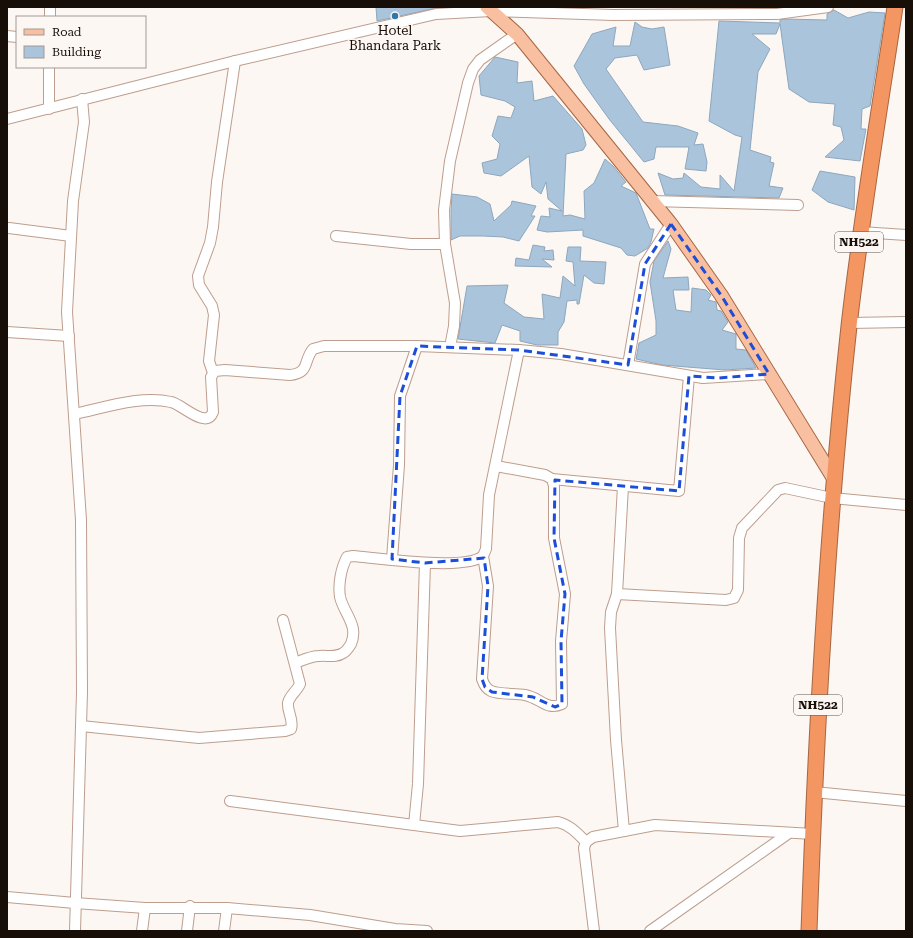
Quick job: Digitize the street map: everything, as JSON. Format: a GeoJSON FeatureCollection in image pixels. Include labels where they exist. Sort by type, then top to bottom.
{"type":"FeatureCollection","features":[{"type":"Feature","properties":{"kind":"highway","name":"NH522"},"geometry":{"type":"LineString","coordinates":[[809,931],[814,792],[832,498],[849,323],[861,232],[895,7]]}},
{"type":"Feature","properties":{"kind":"main road"},"geometry":{"type":"LineString","coordinates":[[489,9],[517,34],[671,224],[720,295],[834,478]]}},
{"type":"Feature","properties":{"kind":"street"},"geometry":{"type":"LineString","coordinates":[[7,119],[235,61],[436,14],[489,9],[614,11],[778,10],[828,7]]}},
{"type":"Feature","properties":{"kind":"street"},"geometry":{"type":"LineString","coordinates":[[450,347],[454,326],[455,303],[445,244],[444,210],[450,161],[470,75],[480,60],[517,34]]}},
{"type":"Feature","properties":{"kind":"street"},"geometry":{"type":"LineString","coordinates":[[74,414],[136,402],[162,401],[174,402],[196,416],[207,418],[211,416],[213,412],[211,382],[213,373],[209,361],[214,315],[212,306],[200,285],[198,276],[210,243],[217,182],[235,61]]}},
{"type":"Feature","properties":{"kind":"street"},"geometry":{"type":"LineString","coordinates":[[49,68],[49,109]]}},
{"type":"Feature","properties":{"kind":"street"},"geometry":{"type":"LineString","coordinates":[[75,931],[81,726],[81,520],[68,312],[75,179],[84,122],[82,99]]}},
{"type":"Feature","properties":{"kind":"street"},"geometry":{"type":"LineString","coordinates":[[651,201],[798,205]]}},
{"type":"Feature","properties":{"kind":"street"},"geometry":{"type":"LineString","coordinates":[[628,365],[645,264],[671,224]]}},
{"type":"Feature","properties":{"kind":"street"},"geometry":{"type":"LineString","coordinates":[[9,228],[71,236]]}},
{"type":"Feature","properties":{"kind":"street"},"geometry":{"type":"LineString","coordinates":[[861,232],[906,234]]}},
{"type":"Feature","properties":{"kind":"street"},"geometry":{"type":"LineString","coordinates":[[336,236],[411,244],[445,244]]}},
{"type":"Feature","properties":{"kind":"street"},"geometry":{"type":"LineString","coordinates":[[849,323],[906,322]]}},
{"type":"Feature","properties":{"kind":"street"},"geometry":{"type":"LineString","coordinates":[[7,332],[69,336]]}},
{"type":"Feature","properties":{"kind":"street"},"geometry":{"type":"LineString","coordinates":[[213,373],[225,370],[294,374],[303,371],[310,352],[318,347],[417,346],[519,350],[561,354],[690,376],[718,378],[769,374]]}},
{"type":"Feature","properties":{"kind":"street"},"geometry":{"type":"LineString","coordinates":[[392,559],[399,465],[400,396],[417,346]]}},
{"type":"Feature","properties":{"kind":"street"},"geometry":{"type":"LineString","coordinates":[[519,350],[488,500],[486,549],[483,556],[488,586],[482,680],[485,687],[492,692],[533,697],[546,705],[555,707],[562,704],[561,641],[565,594],[554,538],[554,486],[552,479]]}},
{"type":"Feature","properties":{"kind":"street"},"geometry":{"type":"LineString","coordinates":[[496,466],[545,475],[552,479],[679,492],[690,376]]}},
{"type":"Feature","properties":{"kind":"street"},"geometry":{"type":"LineString","coordinates":[[623,486],[617,594],[611,612],[610,628],[616,740],[624,831]]}},
{"type":"Feature","properties":{"kind":"street"},"geometry":{"type":"LineString","coordinates":[[617,594],[726,600],[734,598],[738,590],[739,538],[742,528],[778,490],[785,488],[832,498],[906,505]]}},
{"type":"Feature","properties":{"kind":"street"},"geometry":{"type":"LineString","coordinates":[[295,663],[314,656],[337,656],[345,652],[350,644],[354,635],[353,626],[340,598],[343,564],[347,558],[353,556],[425,563],[472,562],[483,556]]}},
{"type":"Feature","properties":{"kind":"street"},"geometry":{"type":"LineString","coordinates":[[414,825],[418,784],[425,563]]}},
{"type":"Feature","properties":{"kind":"street"},"geometry":{"type":"LineString","coordinates":[[81,726],[199,738],[285,731],[291,729],[293,723],[288,705],[290,698],[300,684],[283,620]]}},
{"type":"Feature","properties":{"kind":"street"},"geometry":{"type":"LineString","coordinates":[[814,792],[906,802]]}},
{"type":"Feature","properties":{"kind":"street"},"geometry":{"type":"LineString","coordinates":[[230,801],[460,831],[558,822],[573,828],[586,842]]}},
{"type":"Feature","properties":{"kind":"street"},"geometry":{"type":"LineString","coordinates":[[594,931],[584,848],[586,842],[593,837],[656,825],[813,834]]}},
{"type":"Feature","properties":{"kind":"street"},"geometry":{"type":"LineString","coordinates":[[650,931],[789,833]]}},
{"type":"Feature","properties":{"kind":"street"},"geometry":{"type":"LineString","coordinates":[[7,897],[75,904],[145,908],[190,906],[227,908],[310,915],[395,929],[427,931]]}},
{"type":"Feature","properties":{"kind":"street"},"geometry":{"type":"LineString","coordinates":[[187,931],[190,906]]}},
{"type":"Feature","properties":{"kind":"street"},"geometry":{"type":"LineString","coordinates":[[142,931],[145,908]]}},
{"type":"Feature","properties":{"kind":"street"},"geometry":{"type":"LineString","coordinates":[[224,931],[227,908]]}},
{"type":"Feature","properties":{"kind":"highlighted area"},"geometry":{"type":"Polygon","coordinates":[[[671,224],[721,295],[769,374],[718,378],[689,376],[679,491],[555,480],[554,538],[565,594],[561,641],[562,704],[555,707],[533,697],[492,692],[485,687],[482,679],[488,586],[484,558],[425,563],[392,559],[400,396],[417,346],[519,350],[628,365],[645,264],[671,224]]]}},
{"type":"Feature","properties":{"kind":"building","name":"Hotel Bhandara Park"},"geometry":{"type":"Polygon","coordinates":[[[376,7],[441,7],[377,21],[376,7]]]}},
{"type":"Feature","properties":{"kind":"building"},"geometry":{"type":"Polygon","coordinates":[[[834,10],[848,18],[869,12],[885,13],[870,106],[862,109],[861,129],[866,129],[860,161],[825,157],[844,140],[841,127],[833,125],[835,104],[809,102],[789,89],[780,24],[776,34],[752,34],[770,49],[758,72],[750,150],[771,157],[770,162],[774,163],[769,186],[783,188],[779,198],[665,195],[658,173],[673,179],[683,178],[684,173],[701,187],[720,189],[720,175],[734,191],[742,137],[735,135],[709,121],[719,21],[780,23],[780,20],[785,19],[827,20],[827,14],[834,10]]]}},
{"type":"Feature","properties":{"kind":"building"},"geometry":{"type":"Polygon","coordinates":[[[635,22],[642,27],[652,29],[664,27],[670,65],[644,70],[637,55],[615,58],[606,69],[643,122],[678,126],[698,133],[694,145],[703,144],[707,162],[706,171],[685,169],[689,147],[656,147],[654,159],[644,162],[609,119],[584,84],[574,66],[592,34],[616,27],[613,46],[630,46],[635,22]]]}},
{"type":"Feature","properties":{"kind":"building"},"geometry":{"type":"Polygon","coordinates":[[[495,57],[518,62],[517,83],[532,81],[534,101],[553,96],[582,129],[586,145],[583,150],[566,154],[563,216],[570,215],[585,219],[584,191],[594,183],[605,159],[626,182],[621,186],[636,193],[650,229],[654,229],[648,248],[635,256],[627,255],[621,248],[583,236],[583,230],[547,232],[537,230],[541,216],[550,217],[549,208],[562,211],[548,199],[546,182],[541,194],[532,187],[529,156],[501,176],[484,173],[482,163],[497,159],[500,144],[492,136],[498,116],[511,118],[515,107],[505,101],[481,95],[479,76],[495,57]]]}},
{"type":"Feature","properties":{"kind":"building"},"geometry":{"type":"Polygon","coordinates":[[[820,171],[855,177],[854,210],[828,202],[812,190],[820,171]]]}},
{"type":"Feature","properties":{"kind":"building"},"geometry":{"type":"Polygon","coordinates":[[[452,194],[477,197],[490,204],[494,221],[511,205],[512,201],[536,206],[531,216],[535,216],[519,241],[503,237],[483,236],[460,236],[451,240],[452,194]]]}},
{"type":"Feature","properties":{"kind":"building"},"geometry":{"type":"Polygon","coordinates":[[[668,241],[671,249],[663,278],[688,277],[689,290],[673,290],[676,310],[691,312],[692,288],[706,290],[711,295],[708,300],[716,302],[717,310],[721,311],[728,322],[722,330],[736,334],[736,349],[746,350],[756,368],[725,370],[662,365],[636,359],[639,343],[656,335],[656,321],[650,282],[654,261],[668,241]]]}},
{"type":"Feature","properties":{"kind":"building"},"geometry":{"type":"Polygon","coordinates":[[[533,245],[545,247],[544,251],[553,250],[554,260],[542,259],[552,267],[515,266],[516,258],[529,260],[533,245]]]}},
{"type":"Feature","properties":{"kind":"building"},"geometry":{"type":"Polygon","coordinates":[[[568,247],[581,247],[580,261],[606,262],[604,284],[594,283],[584,275],[579,304],[577,304],[577,300],[567,301],[564,322],[558,332],[558,345],[537,345],[520,341],[520,331],[502,325],[495,343],[458,339],[467,286],[508,285],[504,303],[524,317],[544,319],[542,294],[560,298],[563,276],[575,286],[573,262],[566,261],[568,247]]]}},
{"type":"Feature","properties":{"kind":"place","name":"Hotel Bhandara Park"},"geometry":{"type":"Point","coordinates":[395,16]}}]}
